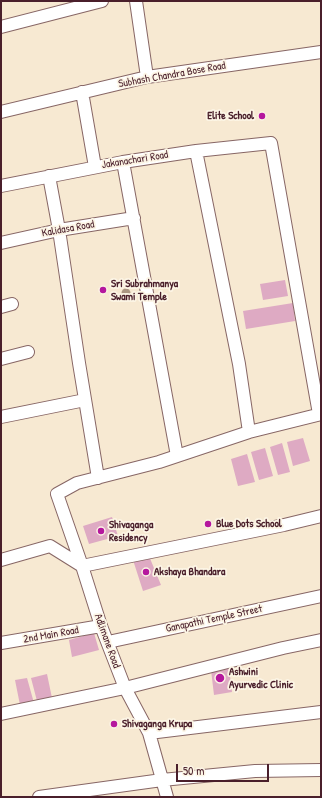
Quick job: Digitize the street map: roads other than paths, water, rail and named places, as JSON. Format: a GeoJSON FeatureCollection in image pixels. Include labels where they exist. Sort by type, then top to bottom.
{"type":"FeatureCollection","features":[{"type":"Feature","properties":{"kind":"street"},"geometry":{"type":"LineString","coordinates":[[1,27],[63,6],[102,1]]}},
{"type":"Feature","properties":{"kind":"street"},"geometry":{"type":"LineString","coordinates":[[136,1],[147,77]]}},
{"type":"Feature","properties":{"kind":"street","name":"Subhash Chandra Bose Road"},"geometry":{"type":"LineString","coordinates":[[1,112],[147,77],[321,52]]}},
{"type":"Feature","properties":{"kind":"street"},"geometry":{"type":"LineString","coordinates":[[82,92],[96,167]]}},
{"type":"Feature","properties":{"kind":"street","name":"Jakanachari Road"},"geometry":{"type":"LineString","coordinates":[[1,186],[123,162],[196,151],[271,143],[320,414]]}},
{"type":"Feature","properties":{"kind":"street"},"geometry":{"type":"LineString","coordinates":[[196,151],[239,364],[249,432]]}},
{"type":"Feature","properties":{"kind":"street"},"geometry":{"type":"LineString","coordinates":[[123,162],[177,456]]}},
{"type":"Feature","properties":{"kind":"street"},"geometry":{"type":"LineString","coordinates":[[48,176],[59,230],[98,478],[177,456],[249,432],[320,414]]}},
{"type":"Feature","properties":{"kind":"street","name":"Kalidasa Road"},"geometry":{"type":"LineString","coordinates":[[1,243],[59,230],[134,218]]}},
{"type":"Feature","properties":{"kind":"street"},"geometry":{"type":"LineString","coordinates":[[1,359],[28,352]]}},
{"type":"Feature","properties":{"kind":"street"},"geometry":{"type":"LineString","coordinates":[[1,417],[85,400]]}},
{"type":"Feature","properties":{"kind":"street","name":"Adlimane Road"},"geometry":{"type":"LineString","coordinates":[[98,478],[77,483],[57,494],[101,626],[125,688],[150,733],[166,797]]}},
{"type":"Feature","properties":{"kind":"street"},"geometry":{"type":"LineString","coordinates":[[1,560],[50,546],[82,566],[284,525],[321,516]]}},
{"type":"Feature","properties":{"kind":"street","name":"Ganapathi Temple Street"},"geometry":{"type":"LineString","coordinates":[[108,642],[321,596]]}},
{"type":"Feature","properties":{"kind":"street","name":"2nd Main Road"},"geometry":{"type":"LineString","coordinates":[[1,643],[101,626]]}},
{"type":"Feature","properties":{"kind":"street"},"geometry":{"type":"LineString","coordinates":[[1,714],[125,688],[282,648],[321,640]]}},
{"type":"Feature","properties":{"kind":"street"},"geometry":{"type":"LineString","coordinates":[[150,733],[321,712]]}},
{"type":"Feature","properties":{"kind":"street"},"geometry":{"type":"LineString","coordinates":[[39,797],[162,780],[255,771],[321,770]]}},
{"type":"Feature","properties":{"kind":"place","name":"Elite School"},"geometry":{"type":"Point","coordinates":[262,116]}},
{"type":"Feature","properties":{"kind":"place","name":"Sri Subrahmanya Swami Temple"},"geometry":{"type":"Point","coordinates":[103,290]}},
{"type":"Feature","properties":{"kind":"place","name":"Blue Dots School"},"geometry":{"type":"Point","coordinates":[208,524]}},
{"type":"Feature","properties":{"kind":"place","name":"Shivaganga Residency"},"geometry":{"type":"Point","coordinates":[101,531]}},
{"type":"Feature","properties":{"kind":"place","name":"Akshaya Bhandara"},"geometry":{"type":"Point","coordinates":[146,572]}},
{"type":"Feature","properties":{"kind":"place","name":"Ashwini Ayurvedic Clinic"},"geometry":{"type":"Point","coordinates":[220,678]}},
{"type":"Feature","properties":{"kind":"place","name":"Shivaganga Krupa"},"geometry":{"type":"Point","coordinates":[114,724]}}]}
